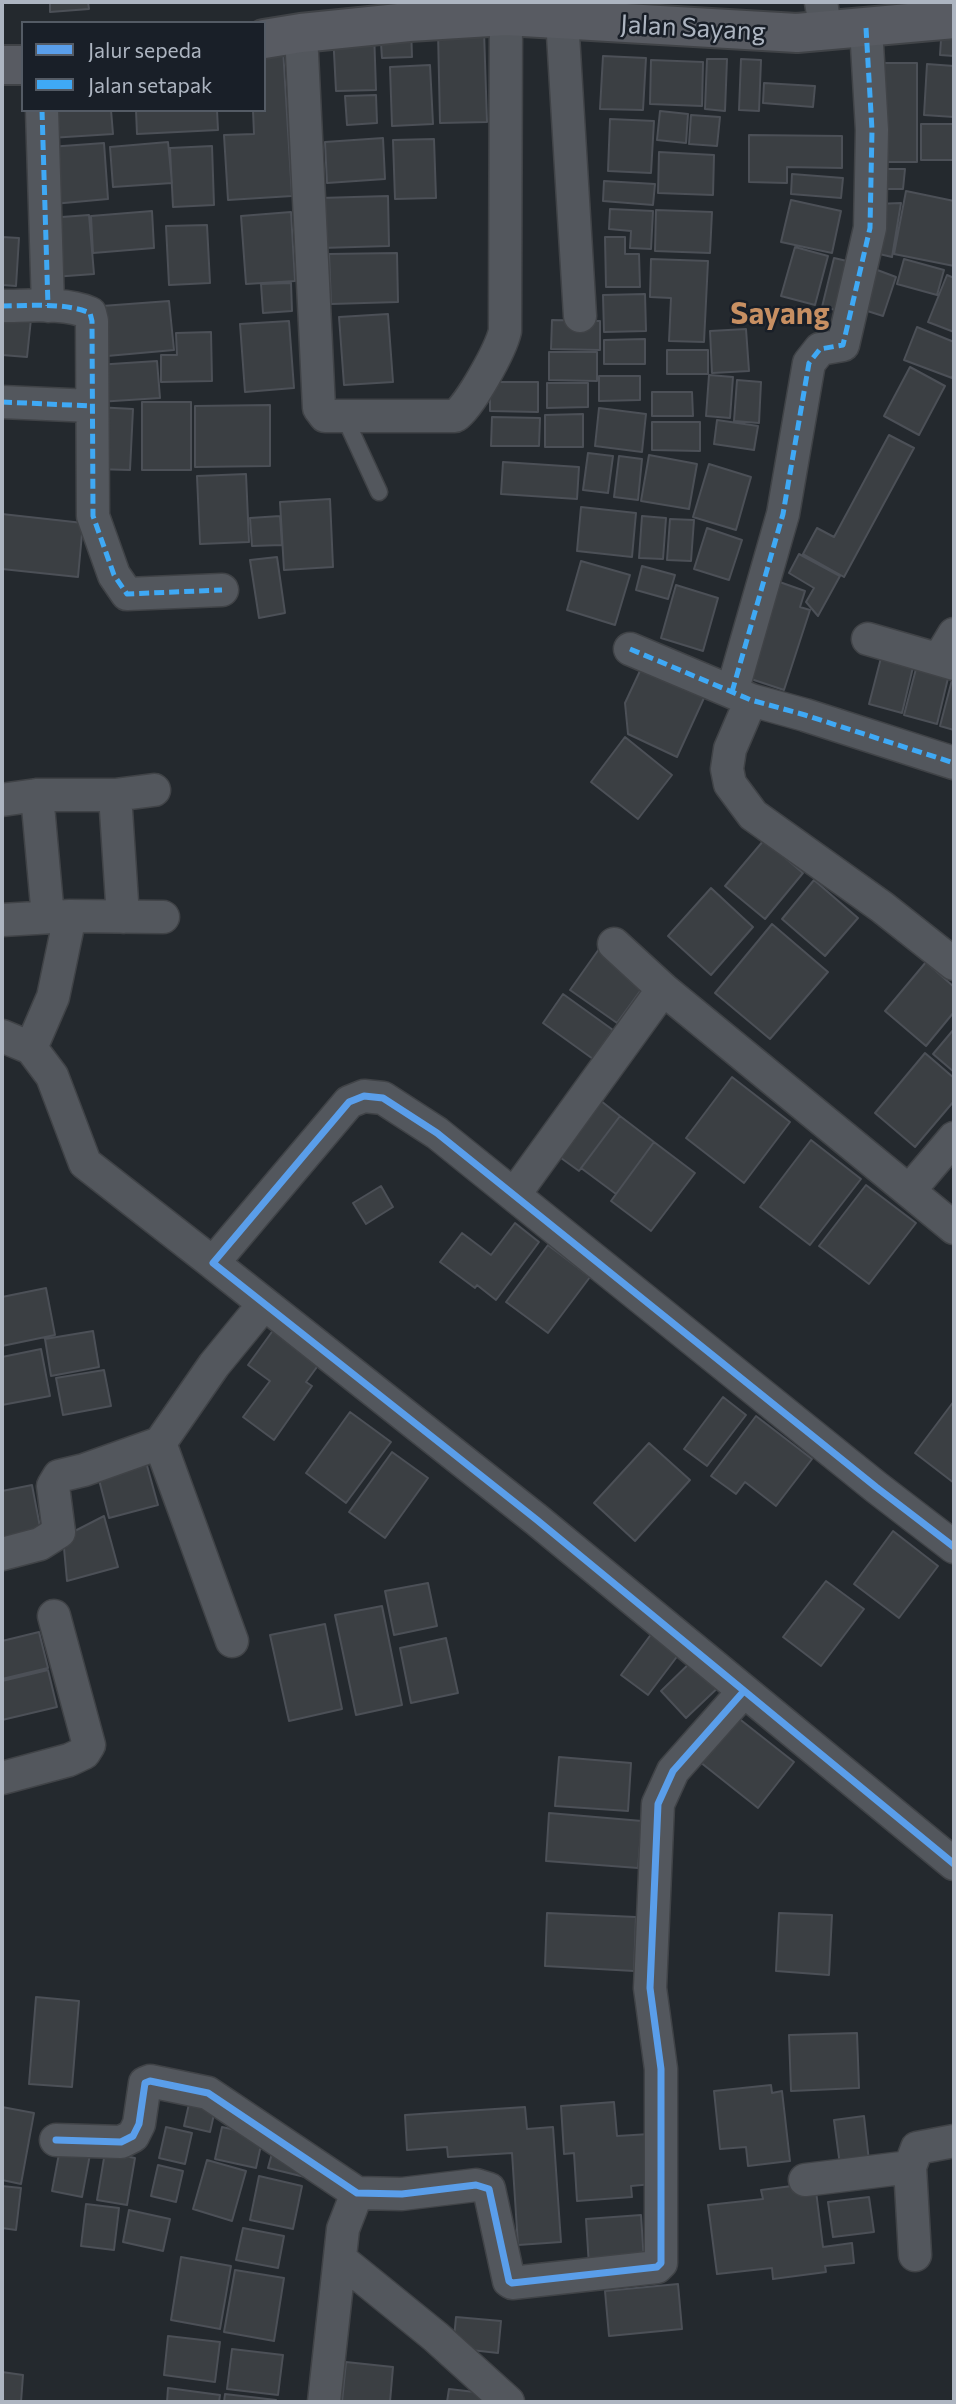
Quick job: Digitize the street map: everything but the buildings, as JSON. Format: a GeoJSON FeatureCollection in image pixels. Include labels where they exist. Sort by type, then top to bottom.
{"type":"FeatureCollection","features":[{"type":"Feature","properties":{"kind":"main road","name":"Jalan Sayang"},"geometry":{"type":"LineString","coordinates":[[266,39],[409,22],[561,11],[784,33],[824,17],[866,28],[954,19]]}},
{"type":"Feature","properties":{"kind":"main road"},"geometry":{"type":"LineString","coordinates":[[2,65],[21,65]]}},
{"type":"Feature","properties":{"kind":"street"},"geometry":{"type":"LineString","coordinates":[[561,11],[580,316]]}},
{"type":"Feature","properties":{"kind":"street"},"geometry":{"type":"LineString","coordinates":[[301,33],[319,408],[324,416],[455,416],[467,405],[503,342],[506,317],[506,16]]}},
{"type":"Feature","properties":{"kind":"street"},"geometry":{"type":"LineString","coordinates":[[866,28],[872,130],[870,228],[843,345],[820,349],[809,363],[783,514],[727,769],[730,784],[753,815],[882,907],[954,964]]}},
{"type":"Feature","properties":{"kind":"street"},"geometry":{"type":"LineString","coordinates":[[42,112],[48,306]]}},
{"type":"Feature","properties":{"kind":"street"},"geometry":{"type":"LineString","coordinates":[[2,306],[48,306],[90,313],[93,516],[114,575],[127,594],[222,590]]}},
{"type":"Feature","properties":{"kind":"street"},"geometry":{"type":"LineString","coordinates":[[2,402],[92,406]]}},
{"type":"Feature","properties":{"kind":"street"},"geometry":{"type":"LineString","coordinates":[[868,639],[949,652]]}},
{"type":"Feature","properties":{"kind":"street"},"geometry":{"type":"LineString","coordinates":[[630,649],[741,696],[954,763]]}},
{"type":"Feature","properties":{"kind":"street"},"geometry":{"type":"LineString","coordinates":[[2,800],[37,795],[116,795],[154,790]]}},
{"type":"Feature","properties":{"kind":"street"},"geometry":{"type":"LineString","coordinates":[[31,1048],[53,996],[59,916],[37,795]]}},
{"type":"Feature","properties":{"kind":"street"},"geometry":{"type":"LineString","coordinates":[[116,795],[123,917]]}},
{"type":"Feature","properties":{"kind":"street"},"geometry":{"type":"LineString","coordinates":[[2,920],[59,916],[163,917]]}},
{"type":"Feature","properties":{"kind":"street"},"geometry":{"type":"LineString","coordinates":[[614,944],[663,989],[954,1228]]}},
{"type":"Feature","properties":{"kind":"street"},"geometry":{"type":"LineString","coordinates":[[514,1195],[663,989]]}},
{"type":"Feature","properties":{"kind":"street"},"geometry":{"type":"LineString","coordinates":[[2,1036],[31,1048],[52,1076],[85,1163],[537,1520],[954,1864]]}},
{"type":"Feature","properties":{"kind":"street"},"geometry":{"type":"LineString","coordinates":[[213,1264],[349,1102],[364,1096],[383,1098],[426,1126],[514,1195],[954,1547]]}},
{"type":"Feature","properties":{"kind":"street"},"geometry":{"type":"LineString","coordinates":[[909,1191],[954,1138]]}},
{"type":"Feature","properties":{"kind":"street"},"geometry":{"type":"LineString","coordinates":[[2,1554],[40,1544],[59,1532],[53,1486],[59,1476],[160,1443],[214,1365],[264,1304]]}},
{"type":"Feature","properties":{"kind":"street"},"geometry":{"type":"LineString","coordinates":[[160,1443],[232,1641]]}},
{"type":"Feature","properties":{"kind":"street"},"geometry":{"type":"LineString","coordinates":[[2,1778],[69,1760],[84,1753],[89,1745],[54,1616]]}},
{"type":"Feature","properties":{"kind":"street"},"geometry":{"type":"LineString","coordinates":[[56,2140],[121,2142],[133,2136],[139,2124],[145,2082],[208,2093],[357,2193],[402,2194],[476,2185],[489,2189],[509,2281],[512,2283],[657,2267],[661,2263],[661,2069],[650,1987],[658,1804],[673,1771],[743,1692]]}},
{"type":"Feature","properties":{"kind":"street"},"geometry":{"type":"LineString","coordinates":[[915,2255],[910,2167],[917,2148],[954,2141]]}},
{"type":"Feature","properties":{"kind":"street"},"geometry":{"type":"LineString","coordinates":[[805,2180],[910,2167]]}},
{"type":"Feature","properties":{"kind":"street"},"geometry":{"type":"LineString","coordinates":[[324,2402],[343,2228],[357,2193]]}},
{"type":"Feature","properties":{"kind":"street"},"geometry":{"type":"LineString","coordinates":[[340,2259],[436,2337],[508,2402]]}},
{"type":"Feature","properties":{"kind":"lane"},"geometry":{"type":"LineString","coordinates":[[344,416],[379,492]]}},
{"type":"Feature","properties":{"kind":"marked path"},"geometry":{"type":"LineString","coordinates":[[732,692],[783,514],[809,363],[820,349],[843,345],[870,228],[872,130],[866,28]]}},
{"type":"Feature","properties":{"kind":"marked path"},"geometry":{"type":"LineString","coordinates":[[42,112],[48,306]]}},
{"type":"Feature","properties":{"kind":"marked path"},"geometry":{"type":"LineString","coordinates":[[2,306],[58,306],[90,313],[93,516],[114,575],[127,594],[222,590]]}},
{"type":"Feature","properties":{"kind":"marked path"},"geometry":{"type":"LineString","coordinates":[[2,402],[92,406]]}},
{"type":"Feature","properties":{"kind":"marked path"},"geometry":{"type":"LineString","coordinates":[[630,649],[751,700],[954,763]]}},
{"type":"Feature","properties":{"kind":"cycle path"},"geometry":{"type":"LineString","coordinates":[[954,1547],[437,1133],[383,1098],[364,1096],[349,1102],[213,1263],[537,1520],[954,1864]]}},
{"type":"Feature","properties":{"kind":"cycle path"},"geometry":{"type":"LineString","coordinates":[[56,2140],[121,2142],[133,2136],[139,2124],[145,2083],[150,2081],[208,2093],[357,2193],[402,2194],[476,2185],[489,2189],[509,2281],[512,2283],[657,2267],[661,2263],[661,2069],[650,1988],[658,1804],[673,1771],[743,1692]]}},
{"type":"Feature","properties":{"kind":"district","name":"Sayang"},"geometry":{"type":"Point","coordinates":[780,314]}}]}
